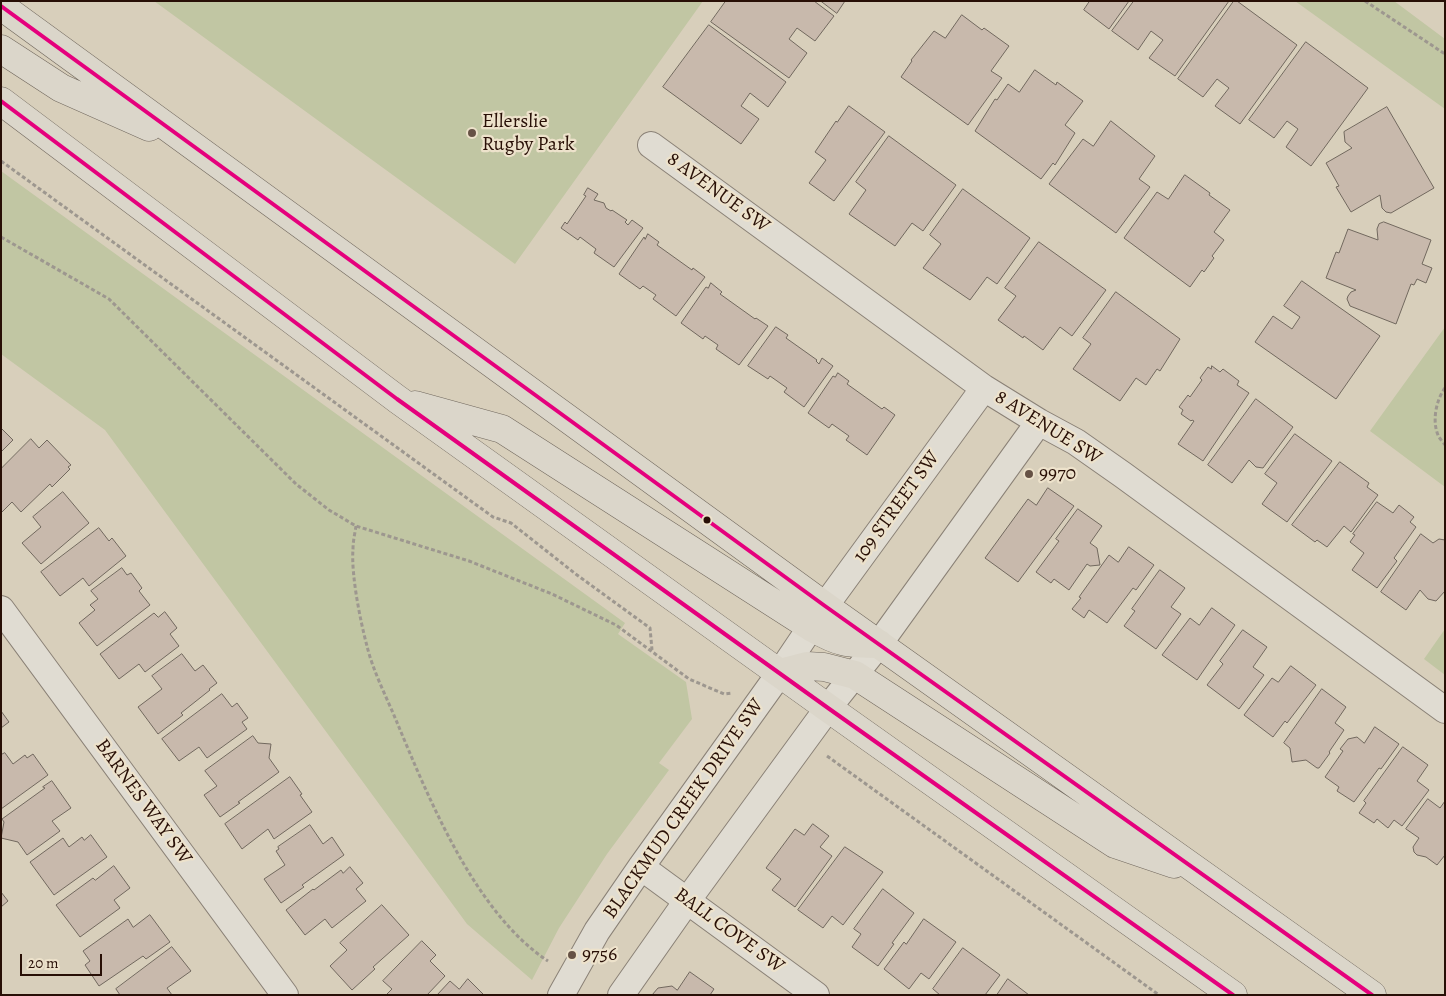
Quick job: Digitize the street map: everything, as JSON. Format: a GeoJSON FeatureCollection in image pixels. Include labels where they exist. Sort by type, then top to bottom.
{"type":"FeatureCollection","features":[{"type":"Feature","properties":{"kind":"main road"},"geometry":{"type":"LineString","coordinates":[[1,6],[201,150],[818,617],[830,638],[848,644],[879,644],[1372,995]]}},
{"type":"Feature","properties":{"kind":"main road"},"geometry":{"type":"LineString","coordinates":[[1,49],[61,88],[201,150]]}},
{"type":"Feature","properties":{"kind":"main road"},"geometry":{"type":"LineString","coordinates":[[1,101],[397,400],[1233,995]]}},
{"type":"Feature","properties":{"kind":"main road"},"geometry":{"type":"LineString","coordinates":[[397,400],[502,429],[818,617]]}},
{"type":"Feature","properties":{"kind":"main road"},"geometry":{"type":"LineString","coordinates":[[780,673],[807,666],[824,667],[855,675],[1115,844],[1202,874]]}},
{"type":"Feature","properties":{"kind":"street","name":"8 AVENUE SW"},"geometry":{"type":"LineString","coordinates":[[651,145],[984,388],[1038,422],[1076,442],[1445,710]]}},
{"type":"Feature","properties":{"kind":"street","name":"109 STREET SW"},"geometry":{"type":"LineString","coordinates":[[818,617],[984,388]]}},
{"type":"Feature","properties":{"kind":"street"},"geometry":{"type":"LineString","coordinates":[[621,995],[828,708],[879,644],[1038,422]]}},
{"type":"Feature","properties":{"kind":"street","name":"BARNES WAY SW"},"geometry":{"type":"LineString","coordinates":[[1,609],[285,995]]}},
{"type":"Feature","properties":{"kind":"street","name":"BLACKMUD CREEK DRIVE SW"},"geometry":{"type":"LineString","coordinates":[[561,995],[597,931],[818,617]]}},
{"type":"Feature","properties":{"kind":"street","name":"BALL COVE SW"},"geometry":{"type":"LineString","coordinates":[[641,867],[816,995]]}},
{"type":"Feature","properties":{"kind":"path"},"geometry":{"type":"LineString","coordinates":[[1365,1],[1445,54]]}},
{"type":"Feature","properties":{"kind":"path"},"geometry":{"type":"LineString","coordinates":[[1,161],[493,517],[512,523],[577,576],[650,628],[652,651]]}},
{"type":"Feature","properties":{"kind":"path"},"geometry":{"type":"LineString","coordinates":[[1,237],[109,299],[296,484],[329,510],[356,526],[469,561],[552,594],[616,625],[689,679],[724,694],[732,693]]}},
{"type":"Feature","properties":{"kind":"path"},"geometry":{"type":"LineString","coordinates":[[1445,388],[1441,394],[1435,417],[1438,435],[1445,445]]}},
{"type":"Feature","properties":{"kind":"path"},"geometry":{"type":"LineString","coordinates":[[356,526],[353,565],[367,648],[419,776],[458,853],[489,901],[509,928],[533,951],[548,961]]}},
{"type":"Feature","properties":{"kind":"path"},"geometry":{"type":"LineString","coordinates":[[825,753],[828,758],[1159,995]]}},
{"type":"Feature","properties":{"kind":"green space","name":"Ellerslie Rugby Park"},"geometry":{"type":"Polygon","coordinates":[[[154,1],[703,1],[515,264],[154,1]]]}},
{"type":"Feature","properties":{"kind":"green space"},"geometry":{"type":"Polygon","coordinates":[[[1295,1],[1394,1],[1445,39],[1445,109],[1295,1]]]}},
{"type":"Feature","properties":{"kind":"green space"},"geometry":{"type":"Polygon","coordinates":[[[1,171],[625,623],[618,634],[686,682],[692,719],[659,763],[669,770],[607,854],[559,928],[532,980],[467,924],[105,430],[1,354],[1,171]]]}},
{"type":"Feature","properties":{"kind":"green space"},"geometry":{"type":"Polygon","coordinates":[[[1445,327],[1445,487],[1370,431],[1445,327]]]}},
{"type":"Feature","properties":{"kind":"green space"},"geometry":{"type":"Polygon","coordinates":[[[1445,629],[1445,675],[1424,659],[1445,629]]]}},
{"type":"Feature","properties":{"kind":"building"},"geometry":{"type":"Polygon","coordinates":[[[726,1],[814,1],[834,16],[815,41],[797,28],[789,39],[807,53],[789,78],[711,22],[726,1]]]}},
{"type":"Feature","properties":{"kind":"building"},"geometry":{"type":"Polygon","coordinates":[[[821,1],[845,1],[837,13],[821,1]]]}},
{"type":"Feature","properties":{"kind":"building"},"geometry":{"type":"Polygon","coordinates":[[[1090,1],[1129,1],[1109,29],[1084,10],[1090,1]]]}},
{"type":"Feature","properties":{"kind":"building"},"geometry":{"type":"Polygon","coordinates":[[[1134,1],[1229,1],[1175,76],[1149,58],[1163,40],[1151,31],[1138,50],[1112,31],[1134,1]]]}},
{"type":"Feature","properties":{"kind":"building"},"geometry":{"type":"Polygon","coordinates":[[[1234,1],[1237,1],[1297,45],[1240,124],[1215,106],[1229,88],[1217,79],[1203,97],[1178,79],[1234,1]]]}},
{"type":"Feature","properties":{"kind":"building"},"geometry":{"type":"Polygon","coordinates":[[[962,15],[982,30],[984,28],[1009,46],[991,71],[1002,78],[968,125],[901,77],[911,60],[934,31],[945,38],[962,15]]]}},
{"type":"Feature","properties":{"kind":"building"},"geometry":{"type":"Polygon","coordinates":[[[709,25],[786,82],[768,107],[750,93],[741,106],[759,119],[741,144],[663,87],[709,25]]]}},
{"type":"Feature","properties":{"kind":"building"},"geometry":{"type":"Polygon","coordinates":[[[1306,42],[1368,88],[1311,166],[1286,147],[1298,129],[1287,121],[1274,138],[1249,120],[1306,42]]]}},
{"type":"Feature","properties":{"kind":"building"},"geometry":{"type":"Polygon","coordinates":[[[1035,70],[1056,85],[1057,82],[1083,101],[1065,125],[1075,133],[1055,165],[1053,163],[1041,179],[975,131],[995,99],[997,100],[1008,84],[1019,92],[1035,70]]]}},
{"type":"Feature","properties":{"kind":"building"},"geometry":{"type":"Polygon","coordinates":[[[849,106],[885,132],[834,201],[809,183],[826,160],[815,152],[836,121],[849,106]]]}},
{"type":"Feature","properties":{"kind":"building"},"geometry":{"type":"Polygon","coordinates":[[[1387,107],[1434,188],[1391,213],[1386,212],[1382,208],[1380,195],[1351,212],[1336,187],[1339,186],[1326,163],[1352,148],[1345,142],[1344,132],[1387,107]]]}},
{"type":"Feature","properties":{"kind":"building"},"geometry":{"type":"Polygon","coordinates":[[[1111,121],[1155,156],[1139,179],[1150,187],[1116,233],[1049,184],[1083,139],[1093,146],[1111,121]]]}},
{"type":"Feature","properties":{"kind":"building"},"geometry":{"type":"Polygon","coordinates":[[[889,136],[956,185],[923,231],[912,223],[895,246],[849,214],[866,190],[856,182],[889,136]]]}},
{"type":"Feature","properties":{"kind":"building"},"geometry":{"type":"Polygon","coordinates":[[[1185,175],[1230,210],[1214,232],[1224,240],[1212,256],[1214,258],[1204,272],[1202,270],[1190,287],[1124,238],[1157,192],[1168,199],[1185,175]]]}},
{"type":"Feature","properties":{"kind":"building"},"geometry":{"type":"Polygon","coordinates":[[[588,188],[598,194],[594,200],[604,203],[606,208],[627,220],[625,222],[628,225],[632,220],[643,228],[614,267],[594,253],[596,249],[580,237],[578,240],[561,228],[565,222],[567,224],[586,196],[584,195],[588,188]]]}},
{"type":"Feature","properties":{"kind":"building"},"geometry":{"type":"Polygon","coordinates":[[[963,189],[1030,238],[997,284],[987,277],[970,300],[923,268],[941,244],[930,235],[963,189]]]}},
{"type":"Feature","properties":{"kind":"building"},"geometry":{"type":"Polygon","coordinates":[[[1384,222],[1431,240],[1422,264],[1432,268],[1426,283],[1417,279],[1414,285],[1411,284],[1396,324],[1350,306],[1347,299],[1348,296],[1356,290],[1326,278],[1336,252],[1339,253],[1348,229],[1378,240],[1377,229],[1379,224],[1384,222]]]}},
{"type":"Feature","properties":{"kind":"building"},"geometry":{"type":"Polygon","coordinates":[[[648,234],[659,242],[657,245],[705,277],[676,316],[653,299],[656,295],[643,286],[640,289],[619,274],[648,234]]]}},
{"type":"Feature","properties":{"kind":"building"},"geometry":{"type":"Polygon","coordinates":[[[1039,242],[1106,290],[1072,336],[1060,327],[1043,350],[998,320],[1016,296],[1005,288],[1039,242]]]}},
{"type":"Feature","properties":{"kind":"building"},"geometry":{"type":"Polygon","coordinates":[[[1302,281],[1380,336],[1336,399],[1255,342],[1273,316],[1292,329],[1300,317],[1284,306],[1302,281]]]}},
{"type":"Feature","properties":{"kind":"building"},"geometry":{"type":"Polygon","coordinates":[[[711,283],[722,292],[720,294],[768,326],[739,365],[716,349],[718,345],[705,336],[703,339],[681,323],[706,287],[708,288],[711,283]]]}},
{"type":"Feature","properties":{"kind":"building"},"geometry":{"type":"Polygon","coordinates":[[[1116,292],[1180,339],[1160,371],[1157,369],[1146,385],[1136,378],[1120,401],[1073,369],[1091,344],[1083,338],[1116,292]]]}},
{"type":"Feature","properties":{"kind":"building"},"geometry":{"type":"Polygon","coordinates":[[[776,327],[788,335],[786,338],[817,360],[819,364],[822,358],[833,366],[804,407],[784,392],[787,388],[770,376],[768,379],[748,366],[776,327]]]}},
{"type":"Feature","properties":{"kind":"building"},"geometry":{"type":"Polygon","coordinates":[[[1212,366],[1220,372],[1223,369],[1239,381],[1237,385],[1249,393],[1203,461],[1178,444],[1194,421],[1181,414],[1183,410],[1179,407],[1188,395],[1190,397],[1202,380],[1200,378],[1208,367],[1211,369],[1212,366]]]}},
{"type":"Feature","properties":{"kind":"building"},"geometry":{"type":"Polygon","coordinates":[[[838,373],[849,381],[847,384],[882,409],[884,407],[895,415],[867,455],[846,440],[849,436],[832,424],[829,428],[808,413],[833,376],[835,377],[838,373]]]}},
{"type":"Feature","properties":{"kind":"building"},"geometry":{"type":"Polygon","coordinates":[[[1256,399],[1293,427],[1263,468],[1256,467],[1249,460],[1232,483],[1208,465],[1256,399]]]}},
{"type":"Feature","properties":{"kind":"building"},"geometry":{"type":"Polygon","coordinates":[[[1,428],[13,440],[1,452],[1,428]]]}},
{"type":"Feature","properties":{"kind":"building"},"geometry":{"type":"Polygon","coordinates":[[[1295,434],[1332,461],[1287,522],[1262,504],[1277,483],[1265,474],[1295,434]]]}},
{"type":"Feature","properties":{"kind":"building"},"geometry":{"type":"Polygon","coordinates":[[[31,439],[39,448],[47,440],[71,465],[68,467],[70,469],[52,487],[50,484],[21,512],[12,502],[1,513],[1,469],[31,439]]]}},
{"type":"Feature","properties":{"kind":"building"},"geometry":{"type":"Polygon","coordinates":[[[1340,462],[1369,483],[1367,487],[1378,495],[1351,532],[1344,526],[1327,547],[1317,540],[1315,542],[1292,525],[1340,462]]]}},
{"type":"Feature","properties":{"kind":"building"},"geometry":{"type":"Polygon","coordinates":[[[1048,488],[1074,506],[1018,582],[985,558],[1028,499],[1036,505],[1048,488]]]}},
{"type":"Feature","properties":{"kind":"building"},"geometry":{"type":"Polygon","coordinates":[[[63,492],[89,523],[41,564],[22,543],[41,527],[33,517],[63,492]]]}},
{"type":"Feature","properties":{"kind":"building"},"geometry":{"type":"Polygon","coordinates":[[[1377,502],[1393,513],[1399,505],[1414,517],[1410,522],[1416,527],[1394,558],[1397,561],[1377,588],[1352,570],[1364,553],[1350,542],[1355,535],[1353,534],[1377,502]]]}},
{"type":"Feature","properties":{"kind":"building"},"geometry":{"type":"Polygon","coordinates":[[[1078,509],[1102,526],[1090,543],[1097,548],[1100,565],[1090,566],[1087,564],[1069,590],[1054,579],[1051,583],[1036,572],[1059,541],[1056,539],[1078,509]]]}},
{"type":"Feature","properties":{"kind":"building"},"geometry":{"type":"Polygon","coordinates":[[[99,528],[109,541],[112,538],[126,556],[89,586],[83,578],[60,596],[41,572],[99,528]]]}},
{"type":"Feature","properties":{"kind":"building"},"geometry":{"type":"Polygon","coordinates":[[[1421,534],[1433,543],[1439,539],[1445,540],[1445,591],[1436,601],[1428,599],[1420,590],[1406,610],[1381,592],[1421,534]]]}},
{"type":"Feature","properties":{"kind":"building"},"geometry":{"type":"Polygon","coordinates":[[[1129,547],[1154,565],[1136,590],[1133,588],[1107,623],[1089,610],[1084,618],[1072,609],[1109,555],[1118,562],[1129,547]]]}},
{"type":"Feature","properties":{"kind":"building"},"geometry":{"type":"Polygon","coordinates":[[[122,568],[127,575],[131,573],[142,588],[139,591],[150,605],[97,646],[79,623],[95,610],[90,605],[98,599],[91,591],[122,568]]]}},
{"type":"Feature","properties":{"kind":"building"},"geometry":{"type":"Polygon","coordinates":[[[1160,570],[1185,588],[1171,607],[1181,614],[1156,649],[1124,626],[1135,611],[1132,609],[1160,570]]]}},
{"type":"Feature","properties":{"kind":"building"},"geometry":{"type":"Polygon","coordinates":[[[1212,608],[1235,625],[1197,680],[1162,655],[1190,618],[1199,625],[1212,608]]]}},
{"type":"Feature","properties":{"kind":"building"},"geometry":{"type":"Polygon","coordinates":[[[165,612],[177,628],[170,634],[179,646],[145,672],[139,664],[119,679],[100,654],[154,613],[158,617],[165,612]]]}},
{"type":"Feature","properties":{"kind":"building"},"geometry":{"type":"Polygon","coordinates":[[[1243,630],[1267,647],[1253,667],[1264,675],[1239,709],[1207,685],[1223,664],[1220,661],[1243,630]]]}},
{"type":"Feature","properties":{"kind":"building"},"geometry":{"type":"Polygon","coordinates":[[[182,654],[195,671],[203,665],[217,683],[181,713],[183,715],[158,734],[138,707],[162,689],[152,676],[182,654]]]}},
{"type":"Feature","properties":{"kind":"building"},"geometry":{"type":"Polygon","coordinates":[[[1291,666],[1316,685],[1287,723],[1285,721],[1273,737],[1244,715],[1272,678],[1278,682],[1291,666]]]}},
{"type":"Feature","properties":{"kind":"building"},"geometry":{"type":"Polygon","coordinates":[[[1322,689],[1346,707],[1335,723],[1344,730],[1330,753],[1319,768],[1317,768],[1306,760],[1292,762],[1290,748],[1284,743],[1322,689]]]}},
{"type":"Feature","properties":{"kind":"building"},"geometry":{"type":"Polygon","coordinates":[[[222,694],[232,707],[237,703],[248,718],[242,722],[247,729],[207,758],[199,747],[179,761],[162,739],[222,694]]]}},
{"type":"Feature","properties":{"kind":"building"},"geometry":{"type":"Polygon","coordinates":[[[1,711],[9,722],[1,728],[1,711]]]}},
{"type":"Feature","properties":{"kind":"building"},"geometry":{"type":"Polygon","coordinates":[[[1375,727],[1399,744],[1354,802],[1337,791],[1339,787],[1325,777],[1343,751],[1340,749],[1348,739],[1357,737],[1364,743],[1375,727]]]}},
{"type":"Feature","properties":{"kind":"building"},"geometry":{"type":"Polygon","coordinates":[[[253,736],[258,743],[271,744],[269,758],[279,772],[220,817],[204,795],[217,786],[205,771],[253,736]]]}},
{"type":"Feature","properties":{"kind":"building"},"geometry":{"type":"Polygon","coordinates":[[[1403,747],[1428,765],[1417,781],[1429,790],[1402,826],[1394,820],[1388,828],[1377,819],[1374,823],[1359,813],[1366,803],[1364,801],[1403,747]]]}},
{"type":"Feature","properties":{"kind":"building"},"geometry":{"type":"Polygon","coordinates":[[[5,753],[13,764],[25,755],[27,758],[33,754],[48,775],[1,809],[1,755],[5,753]]]}},
{"type":"Feature","properties":{"kind":"building"},"geometry":{"type":"Polygon","coordinates":[[[290,777],[312,812],[274,839],[268,829],[242,849],[225,824],[290,777]]]}},
{"type":"Feature","properties":{"kind":"building"},"geometry":{"type":"Polygon","coordinates":[[[52,781],[71,808],[52,821],[60,831],[27,855],[18,842],[1,838],[4,822],[2,819],[52,781]]]}},
{"type":"Feature","properties":{"kind":"building"},"geometry":{"type":"Polygon","coordinates":[[[1428,799],[1440,808],[1445,801],[1445,855],[1437,865],[1426,857],[1417,855],[1414,852],[1413,847],[1419,838],[1406,829],[1428,799]]]}},
{"type":"Feature","properties":{"kind":"building"},"geometry":{"type":"Polygon","coordinates":[[[813,824],[829,836],[820,847],[832,856],[795,907],[772,890],[781,879],[766,868],[795,829],[804,835],[813,824]]]}},
{"type":"Feature","properties":{"kind":"building"},"geometry":{"type":"Polygon","coordinates":[[[310,825],[323,844],[332,837],[344,855],[302,885],[304,887],[281,903],[264,879],[285,865],[276,851],[279,849],[278,847],[310,825]]]}},
{"type":"Feature","properties":{"kind":"building"},"geometry":{"type":"Polygon","coordinates":[[[91,835],[107,857],[54,895],[30,862],[63,838],[69,847],[82,837],[84,840],[91,835]]]}},
{"type":"Feature","properties":{"kind":"building"},"geometry":{"type":"Polygon","coordinates":[[[845,847],[883,872],[843,925],[832,916],[823,928],[798,910],[845,847]]]}},
{"type":"Feature","properties":{"kind":"building"},"geometry":{"type":"Polygon","coordinates":[[[114,866],[130,888],[114,900],[120,908],[80,937],[56,905],[93,878],[95,880],[114,866]]]}},
{"type":"Feature","properties":{"kind":"building"},"geometry":{"type":"Polygon","coordinates":[[[350,867],[363,883],[356,889],[366,901],[332,928],[325,919],[305,935],[286,910],[341,870],[343,873],[350,867]]]}},
{"type":"Feature","properties":{"kind":"building"},"geometry":{"type":"Polygon","coordinates":[[[883,889],[914,913],[878,966],[852,947],[861,934],[854,929],[883,889]]]}},
{"type":"Feature","properties":{"kind":"building"},"geometry":{"type":"Polygon","coordinates":[[[1,892],[8,901],[1,907],[1,892]]]}},
{"type":"Feature","properties":{"kind":"building"},"geometry":{"type":"Polygon","coordinates":[[[382,905],[409,935],[373,967],[375,969],[352,990],[330,966],[347,950],[340,943],[382,905]]]}},
{"type":"Feature","properties":{"kind":"building"},"geometry":{"type":"Polygon","coordinates":[[[150,915],[170,942],[146,959],[143,956],[99,986],[85,965],[90,961],[83,951],[128,919],[133,927],[150,915]]]}},
{"type":"Feature","properties":{"kind":"building"},"geometry":{"type":"Polygon","coordinates":[[[924,919],[956,942],[929,979],[921,973],[909,989],[884,969],[904,942],[906,944],[924,919]]]}},
{"type":"Feature","properties":{"kind":"building"},"geometry":{"type":"Polygon","coordinates":[[[422,941],[436,955],[430,961],[445,976],[427,995],[386,995],[392,989],[383,981],[422,941]]]}},
{"type":"Feature","properties":{"kind":"building"},"geometry":{"type":"Polygon","coordinates":[[[172,947],[191,971],[167,988],[172,995],[120,995],[116,989],[172,947]]]}},
{"type":"Feature","properties":{"kind":"building"},"geometry":{"type":"Polygon","coordinates":[[[963,948],[1000,975],[985,995],[940,995],[933,989],[963,948]]]}},
{"type":"Feature","properties":{"kind":"building"},"geometry":{"type":"Polygon","coordinates":[[[690,972],[714,989],[710,995],[652,995],[658,988],[672,986],[677,990],[690,972]]]}},
{"type":"Feature","properties":{"kind":"building"},"geometry":{"type":"Polygon","coordinates":[[[468,979],[484,995],[437,995],[450,981],[459,989],[468,979]]]}},
{"type":"Feature","properties":{"kind":"building"},"geometry":{"type":"Polygon","coordinates":[[[1008,979],[1029,995],[997,995],[1008,979]]]}},
{"type":"Feature","properties":{"kind":"transit line"},"geometry":{"type":"LineString","coordinates":[[1,6],[825,606],[1372,995]]}},
{"type":"Feature","properties":{"kind":"transit line"},"geometry":{"type":"LineString","coordinates":[[1,101],[397,399],[1233,995]]}},
{"type":"Feature","properties":{"kind":"place","name":"Ellerslie Rugby Park"},"geometry":{"type":"Point","coordinates":[472,133]}},
{"type":"Feature","properties":{"kind":"place","name":"9970"},"geometry":{"type":"Point","coordinates":[1029,474]}},
{"type":"Feature","properties":{"kind":"place","name":"9756"},"geometry":{"type":"Point","coordinates":[572,955]}}]}
